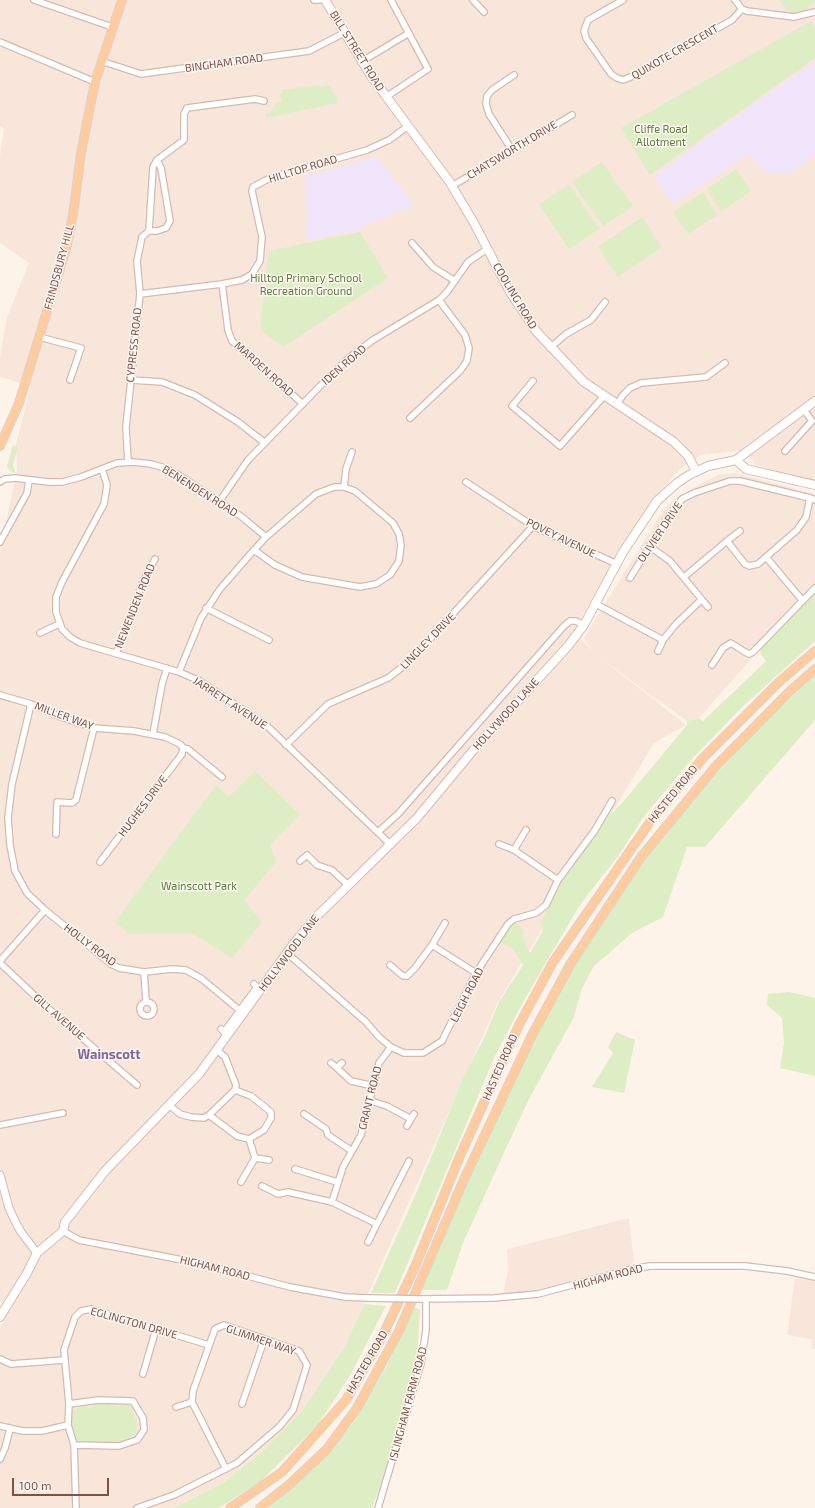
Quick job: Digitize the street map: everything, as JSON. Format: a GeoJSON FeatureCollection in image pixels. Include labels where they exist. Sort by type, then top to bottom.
{"type":"FeatureCollection","features":[{"type":"Feature","properties":{"kind":"main road","name":"FRINDSBURY HILL"},"geometry":{"type":"LineString","coordinates":[[0,446],[19,402],[70,235],[81,153],[95,82],[122,0]]}},
{"type":"Feature","properties":{"kind":"main road","name":"BILL STREET ROAD"},"geometry":{"type":"LineString","coordinates":[[325,0],[361,62],[388,99]]}},
{"type":"Feature","properties":{"kind":"main road","name":"COOLING ROAD"},"geometry":{"type":"LineString","coordinates":[[388,99],[452,186],[521,311],[550,348],[584,382],[674,442],[688,456],[696,471]]}},
{"type":"Feature","properties":{"kind":"main road"},"geometry":{"type":"LineString","coordinates":[[815,401],[736,460],[746,469],[815,485]]}},
{"type":"Feature","properties":{"kind":"main road","name":"HOLLYWOOD LANE"},"geometry":{"type":"LineString","coordinates":[[37,1253],[63,1231],[66,1222],[92,1187],[199,1074],[242,1012],[317,916],[417,818],[494,727],[562,653],[584,625],[617,564],[640,525],[657,501],[677,483],[696,471],[724,461],[736,460]]}},
{"type":"Feature","properties":{"kind":"main road","name":"HASTED ROAD"},"geometry":{"type":"LineString","coordinates":[[230,1508],[282,1472],[346,1400],[383,1335],[415,1267],[460,1156],[519,1025],[558,956],[652,819],[703,758],[779,682],[815,651]]}},
{"type":"Feature","properties":{"kind":"main road","name":"HASTED ROAD"},"geometry":{"type":"LineString","coordinates":[[260,1508],[290,1484],[327,1449],[357,1408],[399,1331],[465,1178],[532,1033],[571,963],[641,857],[716,766],[789,692],[815,669]]}},
{"type":"Feature","properties":{"kind":"main road"},"geometry":{"type":"LineString","coordinates":[[0,1317],[27,1273],[37,1253]]}},
{"type":"Feature","properties":{"kind":"street"},"geometry":{"type":"LineString","coordinates":[[34,0],[112,27]]}},
{"type":"Feature","properties":{"kind":"street"},"geometry":{"type":"LineString","coordinates":[[314,0],[320,0]]}},
{"type":"Feature","properties":{"kind":"street"},"geometry":{"type":"LineString","coordinates":[[388,99],[428,69],[391,0]]}},
{"type":"Feature","properties":{"kind":"street"},"geometry":{"type":"LineString","coordinates":[[473,0],[484,12]]}},
{"type":"Feature","properties":{"kind":"street","name":"QUIXOTE CRESCENT"},"geometry":{"type":"LineString","coordinates":[[623,0],[588,20],[584,31],[586,38],[612,74],[616,78],[623,80],[633,76],[732,20],[742,8]]}},
{"type":"Feature","properties":{"kind":"street"},"geometry":{"type":"LineString","coordinates":[[735,0],[742,8],[748,11],[794,17],[815,12]]}},
{"type":"Feature","properties":{"kind":"street","name":"BINGHAM ROAD"},"geometry":{"type":"LineString","coordinates":[[101,61],[141,74],[309,51],[344,33]]}},
{"type":"Feature","properties":{"kind":"street"},"geometry":{"type":"LineString","coordinates":[[361,62],[409,33]]}},
{"type":"Feature","properties":{"kind":"street"},"geometry":{"type":"LineString","coordinates":[[0,42],[95,82]]}},
{"type":"Feature","properties":{"kind":"street"},"geometry":{"type":"LineString","coordinates":[[512,150],[489,114],[486,104],[487,96],[492,90],[514,75]]}},
{"type":"Feature","properties":{"kind":"street"},"geometry":{"type":"LineString","coordinates":[[149,231],[157,232],[166,228],[170,221],[161,168],[157,160],[184,140],[184,114],[187,108],[255,99],[264,102]]}},
{"type":"Feature","properties":{"kind":"street","name":"CHATSWORTH DRIVE"},"geometry":{"type":"LineString","coordinates":[[452,186],[572,115]]}},
{"type":"Feature","properties":{"kind":"street","name":"HILLTOP ROAD"},"geometry":{"type":"LineString","coordinates":[[140,294],[222,284],[242,280],[252,274],[260,261],[262,237],[252,191],[257,184],[283,174],[366,150],[389,140],[408,126]]}},
{"type":"Feature","properties":{"kind":"street","name":"CYPRESS ROAD"},"geometry":{"type":"LineString","coordinates":[[128,462],[126,427],[140,294],[137,261],[142,237],[149,231],[152,167],[157,160]]}},
{"type":"Feature","properties":{"kind":"street"},"geometry":{"type":"LineString","coordinates":[[412,242],[433,267],[455,281]]}},
{"type":"Feature","properties":{"kind":"street","name":"IDEN ROAD"},"geometry":{"type":"LineString","coordinates":[[219,502],[248,460],[350,357],[373,340],[439,300],[468,262],[487,249]]}},
{"type":"Feature","properties":{"kind":"street","name":"MARDEN ROAD"},"geometry":{"type":"LineString","coordinates":[[222,284],[228,332],[232,340],[303,404]]}},
{"type":"Feature","properties":{"kind":"street"},"geometry":{"type":"LineString","coordinates":[[410,418],[460,371],[467,361],[469,348],[465,335],[439,300]]}},
{"type":"Feature","properties":{"kind":"street"},"geometry":{"type":"LineString","coordinates":[[550,348],[566,334],[591,320],[605,302]]}},
{"type":"Feature","properties":{"kind":"street"},"geometry":{"type":"LineString","coordinates":[[39,337],[81,348],[70,380]]}},
{"type":"Feature","properties":{"kind":"street"},"geometry":{"type":"LineString","coordinates":[[617,404],[630,388],[641,383],[706,376],[725,363]]}},
{"type":"Feature","properties":{"kind":"street"},"geometry":{"type":"LineString","coordinates":[[131,380],[162,382],[195,395],[238,422],[265,443]]}},
{"type":"Feature","properties":{"kind":"street"},"geometry":{"type":"LineString","coordinates":[[533,381],[512,406],[560,446],[604,396]]}},
{"type":"Feature","properties":{"kind":"street"},"geometry":{"type":"LineString","coordinates":[[785,451],[814,420],[804,410]]}},
{"type":"Feature","properties":{"kind":"street"},"geometry":{"type":"LineString","coordinates":[[0,434],[8,429]]}},
{"type":"Feature","properties":{"kind":"street"},"geometry":{"type":"LineString","coordinates":[[344,487],[346,469],[352,452]]}},
{"type":"Feature","properties":{"kind":"street","name":"BENENDEN ROAD"},"geometry":{"type":"LineString","coordinates":[[0,482],[11,478],[62,482],[86,476],[116,464],[128,462],[146,463],[163,467],[245,519],[266,537]]}},
{"type":"Feature","properties":{"kind":"street"},"geometry":{"type":"LineString","coordinates":[[40,633],[59,624],[55,606],[58,589],[98,516],[106,498],[107,483],[102,469]]}},
{"type":"Feature","properties":{"kind":"street"},"geometry":{"type":"LineString","coordinates":[[0,542],[27,493],[29,480]]}},
{"type":"Feature","properties":{"kind":"street","name":"OLIVIER DRIVE"},"geometry":{"type":"LineString","coordinates":[[630,578],[668,517],[682,499],[719,484],[730,481],[740,481],[813,499]]}},
{"type":"Feature","properties":{"kind":"street","name":"POVEY AVENUE"},"geometry":{"type":"LineString","coordinates":[[466,482],[533,526],[617,564]]}},
{"type":"Feature","properties":{"kind":"street"},"geometry":{"type":"LineString","coordinates":[[180,672],[206,608],[220,589],[254,550],[266,537],[316,494],[328,488],[344,487],[360,494],[393,523],[399,534],[401,550],[399,561],[394,571],[381,582],[371,586],[360,587],[302,577],[275,565],[254,550]]}},
{"type":"Feature","properties":{"kind":"street"},"geometry":{"type":"LineString","coordinates":[[727,541],[749,566],[758,564],[790,537],[802,524],[813,499]]}},
{"type":"Feature","properties":{"kind":"street","name":"LINGLEY DRIVE"},"geometry":{"type":"LineString","coordinates":[[286,745],[328,704],[388,678],[409,662],[533,526]]}},
{"type":"Feature","properties":{"kind":"street"},"geometry":{"type":"LineString","coordinates":[[684,577],[740,531]]}},
{"type":"Feature","properties":{"kind":"street"},"geometry":{"type":"LineString","coordinates":[[649,546],[670,561],[708,607]]}},
{"type":"Feature","properties":{"kind":"street"},"geometry":{"type":"LineString","coordinates":[[766,557],[802,600]]}},
{"type":"Feature","properties":{"kind":"street","name":"NEWENDEN ROAD"},"geometry":{"type":"LineString","coordinates":[[116,653],[143,582],[155,559]]}},
{"type":"Feature","properties":{"kind":"street"},"geometry":{"type":"LineString","coordinates":[[712,665],[723,648],[731,643],[749,654],[753,652],[815,588]]}},
{"type":"Feature","properties":{"kind":"street"},"geometry":{"type":"LineString","coordinates":[[658,651],[676,624],[701,600]]}},
{"type":"Feature","properties":{"kind":"street"},"geometry":{"type":"LineString","coordinates":[[596,604],[664,640]]}},
{"type":"Feature","properties":{"kind":"street"},"geometry":{"type":"LineString","coordinates":[[206,608],[269,640]]}},
{"type":"Feature","properties":{"kind":"street","name":"HOLLYWOOD LANE"},"geometry":{"type":"LineString","coordinates":[[378,832],[398,814],[564,626],[570,621],[576,621],[584,625]]}},
{"type":"Feature","properties":{"kind":"street","name":"JARRETT AVENUE"},"geometry":{"type":"LineString","coordinates":[[59,624],[75,641],[180,672],[200,681],[230,700],[265,724],[391,845]]}},
{"type":"Feature","properties":{"kind":"street"},"geometry":{"type":"LineString","coordinates":[[153,734],[162,684],[167,668]]}},
{"type":"Feature","properties":{"kind":"street","name":"MILLER WAY"},"geometry":{"type":"LineString","coordinates":[[0,695],[31,704],[94,728],[165,736],[180,744],[183,748],[188,749],[222,777]]}},
{"type":"Feature","properties":{"kind":"street","name":"HOLLY ROAD"},"geometry":{"type":"LineString","coordinates":[[31,704],[12,784],[8,818],[10,845],[15,871],[28,893],[45,910],[111,964],[119,968],[144,972],[172,969],[186,970],[202,979],[242,1012]]}},
{"type":"Feature","properties":{"kind":"street"},"geometry":{"type":"LineString","coordinates":[[56,834],[57,802],[72,803],[76,800],[94,728]]}},
{"type":"Feature","properties":{"kind":"street","name":"HUGHES DRIVE"},"geometry":{"type":"LineString","coordinates":[[100,862],[182,754],[183,748]]}},
{"type":"Feature","properties":{"kind":"street","name":"LEIGH ROAD"},"geometry":{"type":"LineString","coordinates":[[287,953],[366,1022],[379,1037],[391,1047],[404,1053],[423,1053],[442,1041],[476,973],[508,924],[514,919],[536,913],[542,909],[558,880],[595,830],[612,801]]}},
{"type":"Feature","properties":{"kind":"street"},"geometry":{"type":"LineString","coordinates":[[514,850],[526,830]]}},
{"type":"Feature","properties":{"kind":"street"},"geometry":{"type":"LineString","coordinates":[[499,844],[514,850],[558,880]]}},
{"type":"Feature","properties":{"kind":"street"},"geometry":{"type":"LineString","coordinates":[[300,861],[307,855],[317,865],[332,870],[348,885]]}},
{"type":"Feature","properties":{"kind":"street","name":"GILL AVENUE"},"geometry":{"type":"LineString","coordinates":[[45,910],[0,962],[51,1011],[137,1085]]}},
{"type":"Feature","properties":{"kind":"street"},"geometry":{"type":"LineString","coordinates":[[390,965],[403,976],[407,976],[415,968],[432,945],[445,923]]}},
{"type":"Feature","properties":{"kind":"street"},"geometry":{"type":"LineString","coordinates":[[432,945],[476,973]]}},
{"type":"Feature","properties":{"kind":"street"},"geometry":{"type":"LineString","coordinates":[[144,972],[146,1001]]}},
{"type":"Feature","properties":{"kind":"street"},"geometry":{"type":"LineString","coordinates":[[221,1029],[224,1032],[242,1012],[257,987],[254,984]]}},
{"type":"Feature","properties":{"kind":"street","name":"GRANT ROAD"},"geometry":{"type":"LineString","coordinates":[[332,1202],[343,1166],[361,1135],[371,1101],[379,1063],[391,1047]]}},
{"type":"Feature","properties":{"kind":"street"},"geometry":{"type":"LineString","coordinates":[[169,1105],[180,1114],[204,1118],[210,1115],[235,1090],[236,1085],[225,1057],[217,1050]]}},
{"type":"Feature","properties":{"kind":"street"},"geometry":{"type":"LineString","coordinates":[[331,1063],[351,1081],[374,1086]]}},
{"type":"Feature","properties":{"kind":"street"},"geometry":{"type":"LineString","coordinates":[[336,1068],[342,1063]]}},
{"type":"Feature","properties":{"kind":"street"},"geometry":{"type":"LineString","coordinates":[[210,1115],[237,1136],[249,1139],[260,1134],[272,1118],[270,1112],[251,1096],[235,1090]]}},
{"type":"Feature","properties":{"kind":"street"},"geometry":{"type":"LineString","coordinates":[[371,1101],[413,1117],[407,1126]]}},
{"type":"Feature","properties":{"kind":"street"},"geometry":{"type":"LineString","coordinates":[[0,1125],[63,1113]]}},
{"type":"Feature","properties":{"kind":"street"},"geometry":{"type":"LineString","coordinates":[[304,1114],[326,1129],[328,1135],[352,1151]]}},
{"type":"Feature","properties":{"kind":"street"},"geometry":{"type":"LineString","coordinates":[[241,1182],[255,1158],[249,1139]]}},
{"type":"Feature","properties":{"kind":"street"},"geometry":{"type":"LineString","coordinates":[[255,1158],[270,1160]]}},
{"type":"Feature","properties":{"kind":"street"},"geometry":{"type":"LineString","coordinates":[[368,1242],[409,1161]]}},
{"type":"Feature","properties":{"kind":"street"},"geometry":{"type":"LineString","coordinates":[[295,1169],[337,1182]]}},
{"type":"Feature","properties":{"kind":"street"},"geometry":{"type":"LineString","coordinates":[[0,1175],[9,1208],[16,1223],[37,1253]]}},
{"type":"Feature","properties":{"kind":"street"},"geometry":{"type":"LineString","coordinates":[[262,1186],[278,1194],[288,1192],[332,1202],[377,1224]]}},
{"type":"Feature","properties":{"kind":"street","name":"HIGHAM ROAD"},"geometry":{"type":"LineString","coordinates":[[63,1231],[80,1240],[198,1263],[290,1287],[345,1297],[480,1299],[538,1294],[566,1288],[632,1269],[650,1266],[745,1266],[787,1271],[815,1277]]}},
{"type":"Feature","properties":{"kind":"street","name":"ISLINGHAM FARM ROAD"},"geometry":{"type":"LineString","coordinates":[[378,1508],[421,1363],[426,1330],[424,1299]]}},
{"type":"Feature","properties":{"kind":"street","name":"EGLINGTON DRIVE"},"geometry":{"type":"LineString","coordinates":[[68,1426],[69,1404],[64,1350],[75,1317],[81,1310],[91,1309],[209,1345]]}},
{"type":"Feature","properties":{"kind":"street","name":"GLIMMER WAY"},"geometry":{"type":"LineString","coordinates":[[138,1508],[174,1495],[226,1470],[237,1463],[279,1427],[293,1410],[307,1365],[299,1352],[224,1325],[215,1329],[194,1391],[192,1402]]}},
{"type":"Feature","properties":{"kind":"street"},"geometry":{"type":"LineString","coordinates":[[143,1374],[156,1329]]}},
{"type":"Feature","properties":{"kind":"street"},"geometry":{"type":"LineString","coordinates":[[242,1404],[264,1340]]}},
{"type":"Feature","properties":{"kind":"street"},"geometry":{"type":"LineString","coordinates":[[0,1359],[11,1364],[64,1360]]}},
{"type":"Feature","properties":{"kind":"street"},"geometry":{"type":"LineString","coordinates":[[69,1404],[98,1400],[133,1401],[144,1416],[144,1430],[137,1440],[119,1446],[74,1444]]}},
{"type":"Feature","properties":{"kind":"street"},"geometry":{"type":"LineString","coordinates":[[176,1407],[192,1402],[226,1470]]}},
{"type":"Feature","properties":{"kind":"street"},"geometry":{"type":"LineString","coordinates":[[0,1426],[10,1429],[42,1431],[68,1426],[74,1444],[76,1508]]}},
{"type":"Feature","properties":{"kind":"street"},"geometry":{"type":"LineString","coordinates":[[0,1459],[5,1448],[10,1429]]}},
{"type":"Feature","properties":{"kind":"shaded area"},"geometry":{"type":"Polygon","coordinates":[[[0,0],[815,0],[815,482],[755,465],[753,460],[739,451],[701,455],[680,469],[659,492],[609,569],[574,631],[592,651],[584,638],[662,512],[675,498],[718,475],[735,473],[815,494],[815,594],[762,647],[700,717],[687,721],[603,660],[686,725],[654,743],[497,1004],[345,1346],[302,1411],[262,1452],[223,1483],[174,1508],[0,1508],[0,1329],[10,1305],[0,1301],[0,551],[17,470],[16,444],[31,386],[0,377],[0,357],[7,317],[29,263],[0,243],[0,156],[4,129],[0,126],[0,0]]]}},
{"type":"Feature","properties":{"kind":"shaded area"},"geometry":{"type":"Polygon","coordinates":[[[815,62],[815,155],[790,174],[766,173],[749,154],[673,204],[654,176],[784,82],[815,62]]]}},
{"type":"Feature","properties":{"kind":"shaded area"},"geometry":{"type":"Polygon","coordinates":[[[376,156],[414,205],[354,231],[307,240],[306,174],[320,173],[376,156]]]}},
{"type":"Feature","properties":{"kind":"shaded area"},"geometry":{"type":"Polygon","coordinates":[[[629,1218],[634,1262],[631,1265],[546,1290],[503,1294],[508,1271],[507,1249],[629,1218]]]}},
{"type":"Feature","properties":{"kind":"shaded area"},"geometry":{"type":"Polygon","coordinates":[[[795,1278],[815,1281],[815,1349],[812,1349],[812,1339],[787,1335],[795,1278]]]}},
{"type":"Feature","properties":{"kind":"green space"},"geometry":{"type":"Polygon","coordinates":[[[779,0],[815,0],[815,2],[804,12],[790,13],[779,0]]]}},
{"type":"Feature","properties":{"kind":"green space","name":"Cliffe Road Allotment"},"geometry":{"type":"Polygon","coordinates":[[[811,21],[815,28],[815,58],[650,175],[621,128],[811,21]]]}},
{"type":"Feature","properties":{"kind":"green space"},"geometry":{"type":"Polygon","coordinates":[[[320,85],[321,87],[330,85],[333,93],[337,97],[337,103],[265,118],[265,114],[270,113],[276,103],[282,103],[279,93],[282,93],[281,90],[320,85]]]}},
{"type":"Feature","properties":{"kind":"green space"},"geometry":{"type":"Polygon","coordinates":[[[602,162],[633,206],[603,226],[572,182],[602,162]]]}},
{"type":"Feature","properties":{"kind":"green space"},"geometry":{"type":"Polygon","coordinates":[[[736,169],[751,191],[721,212],[707,189],[736,169]]]}},
{"type":"Feature","properties":{"kind":"green space"},"geometry":{"type":"Polygon","coordinates":[[[569,184],[599,229],[569,249],[539,205],[569,184]]]}},
{"type":"Feature","properties":{"kind":"green space"},"geometry":{"type":"Polygon","coordinates":[[[703,192],[717,215],[688,234],[673,212],[703,192]]]}},
{"type":"Feature","properties":{"kind":"green space"},"geometry":{"type":"Polygon","coordinates":[[[642,217],[662,247],[618,277],[598,247],[642,217]]]}},
{"type":"Feature","properties":{"kind":"green space","name":"Hilltop Primary School Recreation Ground"},"geometry":{"type":"Polygon","coordinates":[[[360,232],[388,278],[283,347],[262,331],[260,325],[269,251],[360,232]]]}},
{"type":"Feature","properties":{"kind":"green space"},"geometry":{"type":"Polygon","coordinates":[[[13,445],[18,447],[13,465],[16,474],[10,471],[7,466],[13,445]]]}},
{"type":"Feature","properties":{"kind":"green space"},"geometry":{"type":"Polygon","coordinates":[[[815,594],[815,641],[739,710],[693,758],[642,819],[619,855],[585,898],[572,918],[523,1002],[495,1056],[395,1293],[371,1293],[418,1189],[464,1076],[485,1036],[499,1002],[523,965],[512,948],[507,945],[499,944],[502,936],[514,923],[521,927],[524,932],[522,935],[530,953],[543,930],[541,921],[556,893],[579,855],[609,816],[623,802],[687,725],[687,721],[699,718],[703,721],[766,661],[760,653],[762,647],[815,594]]]}},
{"type":"Feature","properties":{"kind":"green space"},"geometry":{"type":"Polygon","coordinates":[[[815,676],[815,720],[705,847],[687,847],[663,917],[632,933],[594,966],[582,988],[574,1017],[529,1099],[501,1159],[463,1243],[447,1290],[419,1290],[483,1144],[540,1025],[578,957],[617,897],[677,817],[763,723],[815,676]]]}},
{"type":"Feature","properties":{"kind":"green space","name":"Wainscott Park"},"geometry":{"type":"Polygon","coordinates":[[[255,771],[300,815],[270,845],[276,862],[244,900],[262,922],[232,958],[192,933],[130,934],[115,922],[216,785],[229,797],[255,771]]]}},
{"type":"Feature","properties":{"kind":"green space"},"geometry":{"type":"Polygon","coordinates":[[[789,992],[815,998],[815,1076],[780,1068],[784,1043],[782,1018],[767,1005],[768,994],[789,992]]]}},
{"type":"Feature","properties":{"kind":"green space"},"geometry":{"type":"Polygon","coordinates":[[[616,1032],[635,1040],[624,1093],[592,1087],[613,1053],[608,1047],[616,1032]]]}},
{"type":"Feature","properties":{"kind":"green space"},"geometry":{"type":"Polygon","coordinates":[[[364,1304],[386,1306],[351,1374],[317,1426],[261,1481],[219,1508],[174,1508],[223,1483],[262,1452],[302,1411],[345,1346],[364,1304]]]}},
{"type":"Feature","properties":{"kind":"green space"},"geometry":{"type":"Polygon","coordinates":[[[414,1307],[420,1310],[417,1358],[384,1475],[372,1508],[269,1508],[327,1455],[353,1423],[387,1365],[414,1307]]]}},
{"type":"Feature","properties":{"kind":"green space"},"geometry":{"type":"Polygon","coordinates":[[[109,1403],[111,1406],[122,1406],[124,1404],[131,1406],[137,1423],[136,1432],[133,1436],[129,1439],[116,1442],[79,1442],[74,1440],[69,1424],[70,1411],[85,1405],[88,1408],[93,1407],[94,1404],[109,1403]]]}},
{"type":"Feature","properties":{"kind":"district","name":"Wainscott"},"geometry":{"type":"Point","coordinates":[109,1055]}}]}
